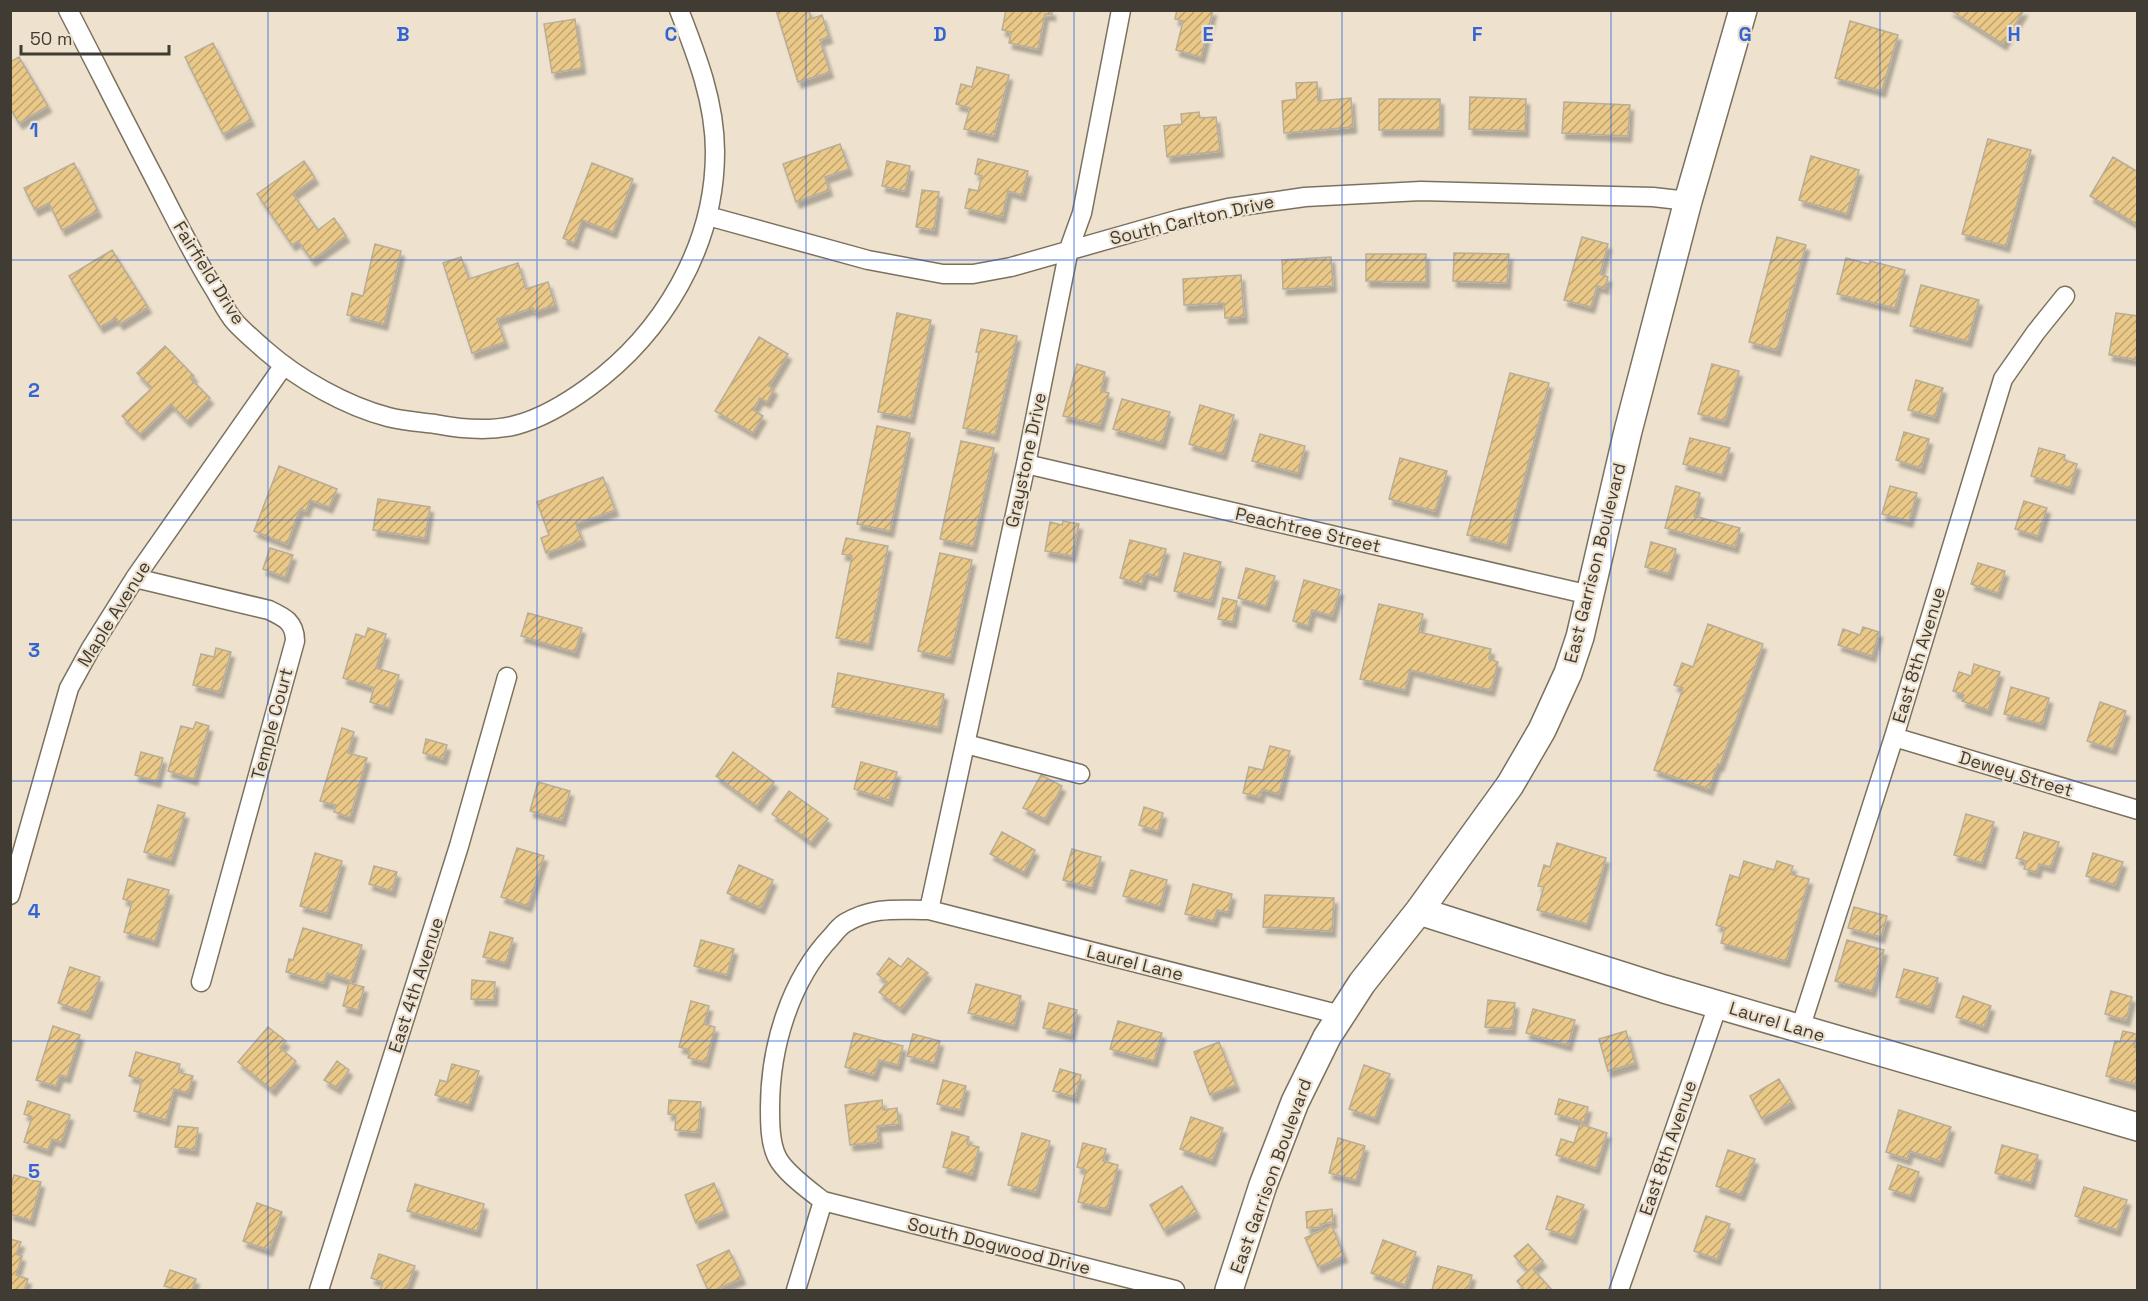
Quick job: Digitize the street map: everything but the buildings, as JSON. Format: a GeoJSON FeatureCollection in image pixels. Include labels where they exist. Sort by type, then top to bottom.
{"type":"FeatureCollection","features":[{"type":"Feature","properties":{"kind":"main road","name":"East Garrison Boulevard"},"geometry":{"type":"LineString","coordinates":[[1229,1290],[1263,1185],[1312,1065],[1341,1015],[1382,956],[1419,912],[1510,785],[1542,730],[1568,673],[1580,637],[1628,431],[1688,201],[1743,10]]}},
{"type":"Feature","properties":{"kind":"main road","name":"Laurel Lane"},"geometry":{"type":"LineString","coordinates":[[1419,912],[1718,1005],[2138,1127]]}},
{"type":"Feature","properties":{"kind":"street","name":"Fairfield Drive"},"geometry":{"type":"LineString","coordinates":[[68,10],[194,255],[234,321],[284,365],[359,408],[390,417],[453,427],[485,429],[515,426],[545,415],[573,399],[623,359],[645,336],[664,311],[680,284],[708,216],[715,151],[712,113],[705,79],[679,10]]}},
{"type":"Feature","properties":{"kind":"street","name":"Graystone Drive"},"geometry":{"type":"LineString","coordinates":[[929,910],[1026,464],[1069,249],[1082,213],[1121,10]]}},
{"type":"Feature","properties":{"kind":"street","name":"South Carlton Drive"},"geometry":{"type":"LineString","coordinates":[[708,216],[868,260],[943,274],[974,274],[1011,267],[1200,214],[1305,197],[1421,191],[1653,197],[1688,201]]}},
{"type":"Feature","properties":{"kind":"street","name":"East 8th Avenue"},"geometry":{"type":"LineString","coordinates":[[1800,1029],[1894,737],[2003,379],[2065,296]]}},
{"type":"Feature","properties":{"kind":"street","name":"Maple Avenue"},"geometry":{"type":"LineString","coordinates":[[10,895],[69,688],[135,578],[284,365]]}},
{"type":"Feature","properties":{"kind":"street","name":"Peachtree Street"},"geometry":{"type":"LineString","coordinates":[[1026,464],[1590,596]]}},
{"type":"Feature","properties":{"kind":"street","name":"Temple Court"},"geometry":{"type":"LineString","coordinates":[[135,578],[269,610],[285,617],[292,624],[295,633],[295,641],[201,982]]}},
{"type":"Feature","properties":{"kind":"street","name":"East 4th Avenue"},"geometry":{"type":"LineString","coordinates":[[319,1290],[459,846],[507,677]]}},
{"type":"Feature","properties":{"kind":"street","name":"Dewey Street"},"geometry":{"type":"LineString","coordinates":[[1894,737],[2138,810]]}},
{"type":"Feature","properties":{"kind":"street"},"geometry":{"type":"LineString","coordinates":[[966,744],[1080,774]]}},
{"type":"Feature","properties":{"kind":"street","name":"Laurel Lane"},"geometry":{"type":"LineString","coordinates":[[823,1201],[797,1181],[777,1158],[770,1127],[773,1063],[790,1002],[804,974],[822,947],[843,924],[872,910],[929,910],[1341,1015]]}},
{"type":"Feature","properties":{"kind":"street","name":"East 8th Avenue"},"geometry":{"type":"LineString","coordinates":[[1619,1290],[1718,1005]]}},
{"type":"Feature","properties":{"kind":"street"},"geometry":{"type":"LineString","coordinates":[[796,1290],[823,1201]]}},
{"type":"Feature","properties":{"kind":"street","name":"South Dogwood Drive"},"geometry":{"type":"LineString","coordinates":[[823,1201],[1175,1290]]}}]}
